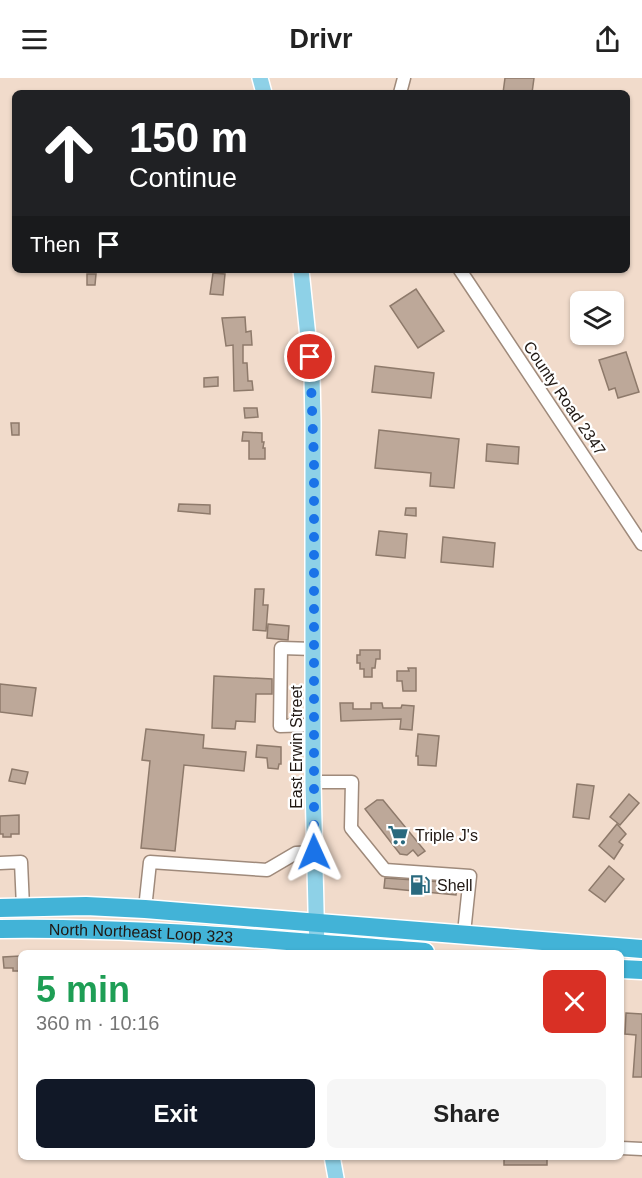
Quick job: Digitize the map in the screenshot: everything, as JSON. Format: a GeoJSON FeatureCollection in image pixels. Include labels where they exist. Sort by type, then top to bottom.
{"type":"FeatureCollection","features":[{"type":"Feature","properties":{"kind":"highway","name":"North Northeast Loop 323"},"geometry":{"type":"LineString","coordinates":[[0,908],[86,906],[145,909],[642,949]]}},
{"type":"Feature","properties":{"kind":"highway","name":"North Northeast Loop 323"},"geometry":{"type":"LineString","coordinates":[[0,929],[132,930],[317,948],[371,950]]}},
{"type":"Feature","properties":{"kind":"highway"},"geometry":{"type":"LineString","coordinates":[[624,969],[642,970]]}},
{"type":"Feature","properties":{"kind":"main road","name":"East Erwin Street"},"geometry":{"type":"LineString","coordinates":[[301,273],[312,375],[314,422],[313,782],[317,948]]}},
{"type":"Feature","properties":{"kind":"main road"},"geometry":{"type":"LineString","coordinates":[[333,1160],[336,1178]]}},
{"type":"Feature","properties":{"kind":"street","name":"County Road 2347"},"geometry":{"type":"LineString","coordinates":[[462,273],[642,544]]}},
{"type":"Feature","properties":{"kind":"street"},"geometry":{"type":"LineString","coordinates":[[313,725],[280,726],[281,648],[314,649]]}},
{"type":"Feature","properties":{"kind":"street"},"geometry":{"type":"LineString","coordinates":[[313,782],[352,782],[351,828],[385,870],[470,876],[464,933]]}},
{"type":"Feature","properties":{"kind":"street"},"geometry":{"type":"LineString","coordinates":[[145,909],[150,862],[267,870],[296,853],[314,852]]}},
{"type":"Feature","properties":{"kind":"street"},"geometry":{"type":"LineString","coordinates":[[0,863],[21,862],[23,907]]}},
{"type":"Feature","properties":{"kind":"street"},"geometry":{"type":"LineString","coordinates":[[624,1148],[642,1149]]}},
{"type":"Feature","properties":{"kind":"building"},"geometry":{"type":"Polygon","coordinates":[[[505,78],[534,78],[532,90],[503,90],[505,78]]]}},
{"type":"Feature","properties":{"kind":"building"},"geometry":{"type":"Polygon","coordinates":[[[213,273],[225,274],[223,295],[210,294],[213,273]]]}},
{"type":"Feature","properties":{"kind":"building"},"geometry":{"type":"Polygon","coordinates":[[[87,274],[96,274],[95,285],[87,285],[87,274]]]}},
{"type":"Feature","properties":{"kind":"building"},"geometry":{"type":"Polygon","coordinates":[[[416,289],[444,331],[418,348],[390,306],[416,289]]]}},
{"type":"Feature","properties":{"kind":"building"},"geometry":{"type":"Polygon","coordinates":[[[245,317],[246,332],[251,331],[252,345],[243,345],[243,363],[247,363],[248,381],[252,381],[253,390],[234,391],[233,345],[226,346],[222,318],[245,317]]]}},
{"type":"Feature","properties":{"kind":"building"},"geometry":{"type":"Polygon","coordinates":[[[626,352],[639,392],[618,398],[615,388],[609,390],[599,360],[626,352]]]}},
{"type":"Feature","properties":{"kind":"building"},"geometry":{"type":"Polygon","coordinates":[[[375,366],[434,373],[431,398],[372,392],[375,366]]]}},
{"type":"Feature","properties":{"kind":"building"},"geometry":{"type":"Polygon","coordinates":[[[218,377],[218,386],[204,387],[204,378],[218,377]]]}},
{"type":"Feature","properties":{"kind":"building"},"geometry":{"type":"Polygon","coordinates":[[[244,408],[257,408],[258,417],[245,418],[244,408]]]}},
{"type":"Feature","properties":{"kind":"building"},"geometry":{"type":"Polygon","coordinates":[[[11,423],[19,423],[19,435],[12,435],[11,423]]]}},
{"type":"Feature","properties":{"kind":"building"},"geometry":{"type":"Polygon","coordinates":[[[379,430],[459,439],[454,488],[430,486],[431,473],[375,468],[379,430]]]}},
{"type":"Feature","properties":{"kind":"building"},"geometry":{"type":"Polygon","coordinates":[[[243,432],[262,433],[265,459],[249,459],[249,441],[242,441],[243,432]]]}},
{"type":"Feature","properties":{"kind":"building"},"geometry":{"type":"Polygon","coordinates":[[[487,444],[519,447],[518,464],[486,461],[487,444]]]}},
{"type":"Feature","properties":{"kind":"building"},"geometry":{"type":"Polygon","coordinates":[[[179,504],[210,505],[210,514],[178,511],[179,504]]]}},
{"type":"Feature","properties":{"kind":"building"},"geometry":{"type":"Polygon","coordinates":[[[406,508],[416,508],[416,516],[405,515],[406,508]]]}},
{"type":"Feature","properties":{"kind":"building"},"geometry":{"type":"Polygon","coordinates":[[[379,531],[407,534],[405,558],[376,555],[379,531]]]}},
{"type":"Feature","properties":{"kind":"building"},"geometry":{"type":"Polygon","coordinates":[[[443,537],[495,543],[493,567],[441,562],[443,537]]]}},
{"type":"Feature","properties":{"kind":"building"},"geometry":{"type":"Polygon","coordinates":[[[255,589],[264,589],[263,605],[268,605],[266,631],[253,630],[255,589]]]}},
{"type":"Feature","properties":{"kind":"building"},"geometry":{"type":"Polygon","coordinates":[[[268,624],[289,626],[288,640],[267,638],[268,624]]]}},
{"type":"Feature","properties":{"kind":"building"},"geometry":{"type":"Polygon","coordinates":[[[360,650],[380,650],[380,659],[376,659],[375,668],[372,668],[372,677],[364,677],[364,669],[360,669],[360,663],[357,663],[360,650]]]}},
{"type":"Feature","properties":{"kind":"building"},"geometry":{"type":"Polygon","coordinates":[[[408,668],[416,668],[416,691],[403,691],[402,681],[397,681],[397,671],[409,671],[408,668]]]}},
{"type":"Feature","properties":{"kind":"building"},"geometry":{"type":"Polygon","coordinates":[[[214,676],[272,679],[272,694],[256,694],[255,722],[236,721],[235,729],[212,728],[214,676]]]}},
{"type":"Feature","properties":{"kind":"building"},"geometry":{"type":"Polygon","coordinates":[[[0,684],[36,688],[32,716],[0,712],[0,684]]]}},
{"type":"Feature","properties":{"kind":"building"},"geometry":{"type":"Polygon","coordinates":[[[340,703],[353,703],[353,709],[371,709],[371,703],[382,703],[383,708],[414,706],[412,730],[400,729],[401,719],[341,721],[340,703]]]}},
{"type":"Feature","properties":{"kind":"building"},"geometry":{"type":"Polygon","coordinates":[[[146,729],[204,735],[203,748],[246,752],[244,771],[184,765],[175,851],[141,848],[150,761],[142,760],[146,729]]]}},
{"type":"Feature","properties":{"kind":"building"},"geometry":{"type":"Polygon","coordinates":[[[418,734],[439,736],[436,766],[418,765],[418,756],[416,756],[418,734]]]}},
{"type":"Feature","properties":{"kind":"building"},"geometry":{"type":"Polygon","coordinates":[[[257,745],[281,747],[281,764],[278,769],[268,768],[267,758],[256,757],[257,745]]]}},
{"type":"Feature","properties":{"kind":"building"},"geometry":{"type":"Polygon","coordinates":[[[12,769],[28,772],[25,784],[9,781],[12,769]]]}},
{"type":"Feature","properties":{"kind":"building"},"geometry":{"type":"Polygon","coordinates":[[[577,784],[594,786],[589,819],[573,817],[577,784]]]}},
{"type":"Feature","properties":{"kind":"building"},"geometry":{"type":"Polygon","coordinates":[[[629,794],[639,803],[620,825],[610,817],[629,794]]]}},
{"type":"Feature","properties":{"kind":"building","name":"Triple J's"},"geometry":{"type":"Polygon","coordinates":[[[377,800],[383,800],[425,851],[418,856],[413,850],[407,855],[400,854],[365,809],[377,800]]]}},
{"type":"Feature","properties":{"kind":"building"},"geometry":{"type":"Polygon","coordinates":[[[19,815],[19,834],[3,837],[3,834],[0,834],[0,816],[19,815]]]}},
{"type":"Feature","properties":{"kind":"building"},"geometry":{"type":"Polygon","coordinates":[[[617,824],[626,834],[619,842],[623,845],[614,859],[599,846],[617,824]]]}},
{"type":"Feature","properties":{"kind":"building"},"geometry":{"type":"Polygon","coordinates":[[[609,866],[624,879],[605,902],[589,890],[609,866]]]}},
{"type":"Feature","properties":{"kind":"building","name":"Shell"},"geometry":{"type":"Polygon","coordinates":[[[385,878],[457,883],[456,895],[384,888],[385,878]]]}},
{"type":"Feature","properties":{"kind":"building"},"geometry":{"type":"Polygon","coordinates":[[[18,956],[18,971],[13,971],[13,968],[4,968],[3,957],[18,956]]]}},
{"type":"Feature","properties":{"kind":"building"},"geometry":{"type":"Polygon","coordinates":[[[626,1013],[642,1014],[642,1077],[633,1077],[636,1035],[625,1034],[626,1013]]]}},
{"type":"Feature","properties":{"kind":"building"},"geometry":{"type":"Polygon","coordinates":[[[504,1160],[547,1160],[547,1165],[504,1165],[504,1160]]]}},
{"type":"Feature","properties":{"kind":"place","name":"Triple J's"},"geometry":{"type":"Point","coordinates":[398,835]}},
{"type":"Feature","properties":{"kind":"place","name":"Shell"},"geometry":{"type":"Point","coordinates":[420,885]}},
{"type":"Feature","properties":{"kind":"route"},"geometry":{"type":"LineString","coordinates":[[310,357],[314,460],[314,852]]}}]}
